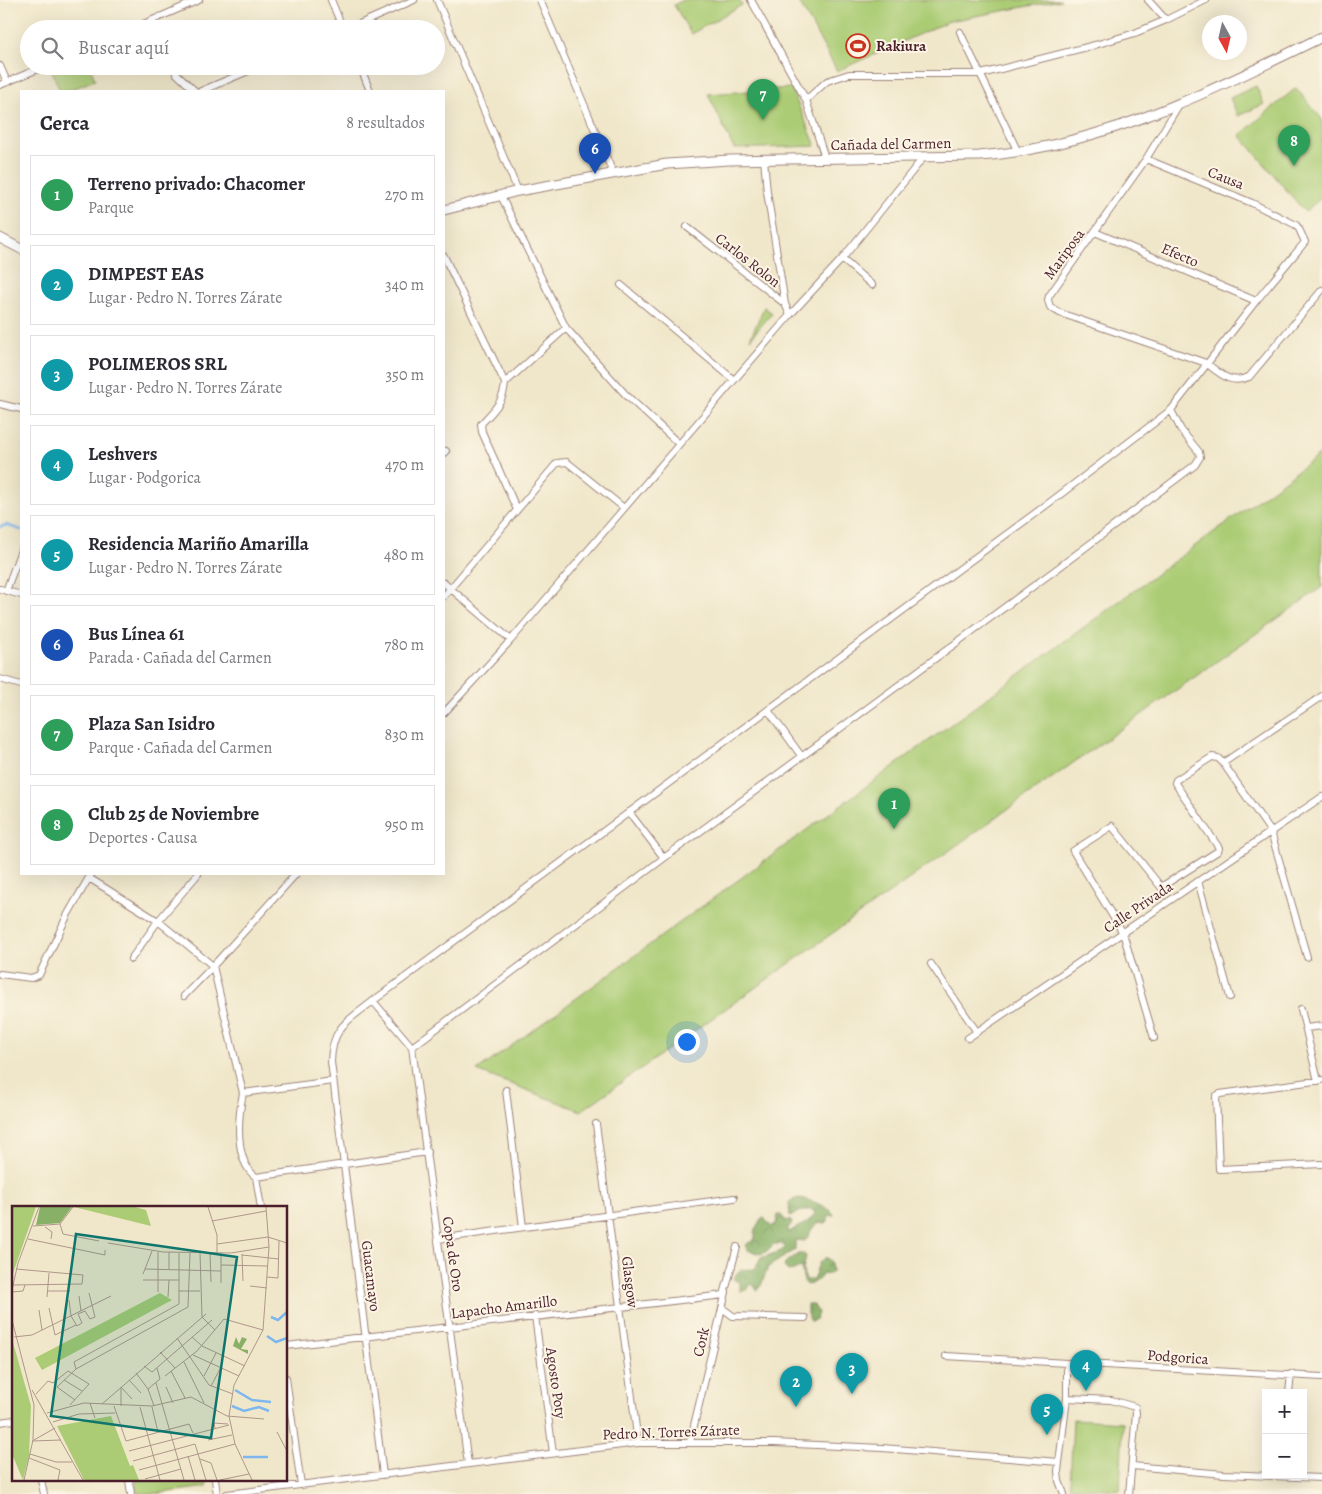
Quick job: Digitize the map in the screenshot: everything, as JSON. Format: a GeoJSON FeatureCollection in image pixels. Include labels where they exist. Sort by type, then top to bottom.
{"type":"FeatureCollection","features":[{"type":"Feature","properties":{"kind":"street"},"geometry":{"type":"LineString","coordinates":[[152,20],[199,0]]}},
{"type":"Feature","properties":{"kind":"street"},"geometry":{"type":"LineString","coordinates":[[331,0],[339,20]]}},
{"type":"Feature","properties":{"kind":"street"},"geometry":{"type":"LineString","coordinates":[[368,20],[414,0]]}},
{"type":"Feature","properties":{"kind":"street"},"geometry":{"type":"LineString","coordinates":[[437,0],[518,191]]}},
{"type":"Feature","properties":{"kind":"street"},"geometry":{"type":"LineString","coordinates":[[540,0],[613,173]]}},
{"type":"Feature","properties":{"kind":"street"},"geometry":{"type":"LineString","coordinates":[[752,0],[806,100],[825,158]]}},
{"type":"Feature","properties":{"kind":"street"},"geometry":{"type":"LineString","coordinates":[[1148,0],[1166,20]]}},
{"type":"Feature","properties":{"kind":"street"},"geometry":{"type":"LineString","coordinates":[[806,100],[828,81],[849,74],[981,74],[1135,33],[1206,0]]}},
{"type":"Feature","properties":{"kind":"street"},"geometry":{"type":"LineString","coordinates":[[960,32],[1018,152]]}},
{"type":"Feature","properties":{"kind":"street","name":"Cañada del Carmen"},"geometry":{"type":"LineString","coordinates":[[445,210],[518,191],[667,164],[764,159],[922,158],[1018,152],[1069,141],[1138,119],[1181,102],[1322,37]]}},
{"type":"Feature","properties":{"kind":"street"},"geometry":{"type":"LineString","coordinates":[[0,66],[7,82]]}},
{"type":"Feature","properties":{"kind":"street"},"geometry":{"type":"LineString","coordinates":[[0,85],[24,75]]}},
{"type":"Feature","properties":{"kind":"street"},"geometry":{"type":"LineString","coordinates":[[178,75],[195,90]]}},
{"type":"Feature","properties":{"kind":"street"},"geometry":{"type":"LineString","coordinates":[[203,90],[239,75]]}},
{"type":"Feature","properties":{"kind":"street"},"geometry":{"type":"LineString","coordinates":[[364,75],[370,90]]}},
{"type":"Feature","properties":{"kind":"street","name":"Mariposa"},"geometry":{"type":"LineString","coordinates":[[1181,102],[1146,159],[1048,300],[1050,307],[1060,313],[1206,363]]}},
{"type":"Feature","properties":{"kind":"street"},"geometry":{"type":"LineString","coordinates":[[445,712],[511,640],[790,315],[842,259],[922,158]]}},
{"type":"Feature","properties":{"kind":"street"},"geometry":{"type":"LineString","coordinates":[[764,159],[767,192],[785,304]]}},
{"type":"Feature","properties":{"kind":"street","name":"Causa"},"geometry":{"type":"LineString","coordinates":[[1146,159],[1252,203],[1296,226]]}},
{"type":"Feature","properties":{"kind":"street"},"geometry":{"type":"LineString","coordinates":[[501,196],[566,328],[626,395],[679,444]]}},
{"type":"Feature","properties":{"kind":"street","name":"Guacamayo"},"geometry":{"type":"LineString","coordinates":[[383,1474],[367,1336],[333,1082],[331,1054],[335,1036],[340,1027],[1046,506],[1171,410],[1206,363],[1306,242],[1296,226]]}},
{"type":"Feature","properties":{"kind":"street","name":"Carlos Rolon"},"geometry":{"type":"LineString","coordinates":[[686,227],[785,304],[790,315]]}},
{"type":"Feature","properties":{"kind":"street","name":"Efecto"},"geometry":{"type":"LineString","coordinates":[[1095,232],[1256,301]]}},
{"type":"Feature","properties":{"kind":"street"},"geometry":{"type":"LineString","coordinates":[[0,238],[20,248]]}},
{"type":"Feature","properties":{"kind":"street"},"geometry":{"type":"LineString","coordinates":[[445,258],[505,383],[502,400],[481,424],[482,432],[517,510]]}},
{"type":"Feature","properties":{"kind":"street"},"geometry":{"type":"LineString","coordinates":[[842,259],[872,284]]}},
{"type":"Feature","properties":{"kind":"street"},"geometry":{"type":"LineString","coordinates":[[621,285],[734,380]]}},
{"type":"Feature","properties":{"kind":"street"},"geometry":{"type":"LineString","coordinates":[[1206,363],[1224,376],[1235,380],[1240,381],[1249,377],[1322,290]]}},
{"type":"Feature","properties":{"kind":"street"},"geometry":{"type":"LineString","coordinates":[[505,383],[566,328]]}},
{"type":"Feature","properties":{"kind":"street"},"geometry":{"type":"LineString","coordinates":[[0,404],[20,409]]}},
{"type":"Feature","properties":{"kind":"street"},"geometry":{"type":"LineString","coordinates":[[373,1001],[412,1047],[1195,465],[1200,457],[1199,452],[1181,430],[1171,410]]}},
{"type":"Feature","properties":{"kind":"street"},"geometry":{"type":"LineString","coordinates":[[445,595],[552,467],[557,464],[567,462],[624,508]]}},
{"type":"Feature","properties":{"kind":"street"},"geometry":{"type":"LineString","coordinates":[[20,552],[3,590],[20,595]]}},
{"type":"Feature","properties":{"kind":"street"},"geometry":{"type":"LineString","coordinates":[[445,584],[511,640]]}},
{"type":"Feature","properties":{"kind":"street"},"geometry":{"type":"LineString","coordinates":[[0,679],[20,685]]}},
{"type":"Feature","properties":{"kind":"street"},"geometry":{"type":"LineString","coordinates":[[1223,763],[1322,696]]}},
{"type":"Feature","properties":{"kind":"street"},"geometry":{"type":"LineString","coordinates":[[768,710],[802,757]]}},
{"type":"Feature","properties":{"kind":"street"},"geometry":{"type":"LineString","coordinates":[[1154,1038],[1122,933],[1074,850],[1110,826],[1114,827],[1159,886],[1162,887],[1219,850],[1175,782],[1212,757],[1218,758],[1223,763],[1271,832],[1307,957]]}},
{"type":"Feature","properties":{"kind":"street","name":"Calle Privada"},"geometry":{"type":"LineString","coordinates":[[968,1038],[1322,797]]}},
{"type":"Feature","properties":{"kind":"street"},"geometry":{"type":"LineString","coordinates":[[629,812],[664,858]]}},
{"type":"Feature","properties":{"kind":"street"},"geometry":{"type":"LineString","coordinates":[[131,959],[158,922],[197,875]]}},
{"type":"Feature","properties":{"kind":"street"},"geometry":{"type":"LineString","coordinates":[[184,996],[214,966],[295,875]]}},
{"type":"Feature","properties":{"kind":"street"},"geometry":{"type":"LineString","coordinates":[[0,974],[31,978],[38,975],[68,914],[90,876],[158,922],[214,966],[243,1093],[240,1108],[241,1145],[244,1161],[250,1173],[256,1177],[427,1152]]}},
{"type":"Feature","properties":{"kind":"street"},"geometry":{"type":"LineString","coordinates":[[1198,881],[1230,997]]}},
{"type":"Feature","properties":{"kind":"street"},"geometry":{"type":"LineString","coordinates":[[931,964],[977,1032]]}},
{"type":"Feature","properties":{"kind":"street"},"geometry":{"type":"LineString","coordinates":[[1301,1009],[1320,1081],[1216,1096],[1218,1166],[1220,1169],[1322,1164]]}},
{"type":"Feature","properties":{"kind":"street"},"geometry":{"type":"LineString","coordinates":[[1306,1028],[1322,1026]]}},
{"type":"Feature","properties":{"kind":"street","name":"Copa de Oro"},"geometry":{"type":"LineString","coordinates":[[412,1047],[468,1464]]}},
{"type":"Feature","properties":{"kind":"street"},"geometry":{"type":"LineString","coordinates":[[243,1093],[333,1082]]}},
{"type":"Feature","properties":{"kind":"street"},"geometry":{"type":"LineString","coordinates":[[506,1090],[523,1227]]}},
{"type":"Feature","properties":{"kind":"street","name":"Glasgow"},"geometry":{"type":"LineString","coordinates":[[596,1124],[638,1443]]}},
{"type":"Feature","properties":{"kind":"street"},"geometry":{"type":"LineString","coordinates":[[256,1177],[261,1206]]}},
{"type":"Feature","properties":{"kind":"street"},"geometry":{"type":"LineString","coordinates":[[438,1239],[734,1198]]}},
{"type":"Feature","properties":{"kind":"street","name":"Cork"},"geometry":{"type":"LineString","coordinates":[[690,1442],[737,1247],[724,1295]]}},
{"type":"Feature","properties":{"kind":"street","name":"Lapacho Amarillo"},"geometry":{"type":"LineString","coordinates":[[288,1346],[724,1295]]}},
{"type":"Feature","properties":{"kind":"street"},"geometry":{"type":"LineString","coordinates":[[722,1308],[733,1316],[805,1318]]}},
{"type":"Feature","properties":{"kind":"street","name":"Agosto Poty"},"geometry":{"type":"LineString","coordinates":[[535,1316],[553,1453]]}},
{"type":"Feature","properties":{"kind":"street","name":"Podgorica"},"geometry":{"type":"LineString","coordinates":[[946,1356],[1322,1377]]}},
{"type":"Feature","properties":{"kind":"street"},"geometry":{"type":"LineString","coordinates":[[1064,1494],[1059,1481],[1059,1462],[1067,1398],[1067,1363]]}},
{"type":"Feature","properties":{"kind":"street"},"geometry":{"type":"LineString","coordinates":[[1290,1389],[1291,1374]]}},
{"type":"Feature","properties":{"kind":"street"},"geometry":{"type":"LineString","coordinates":[[288,1392],[301,1485]]}},
{"type":"Feature","properties":{"kind":"street"},"geometry":{"type":"LineString","coordinates":[[1067,1398],[1111,1400],[1135,1407],[1129,1494]]}},
{"type":"Feature","properties":{"kind":"street","name":"Pedro N. Torres Zárate"},"geometry":{"type":"LineString","coordinates":[[227,1494],[638,1443],[774,1443],[882,1448],[1059,1462]]}},
{"type":"Feature","properties":{"kind":"street"},"geometry":{"type":"LineString","coordinates":[[1132,1466],[1262,1475]]}},
{"type":"Feature","properties":{"kind":"street"},"geometry":{"type":"LineString","coordinates":[[1307,1477],[1322,1478]]}},
{"type":"Feature","properties":{"kind":"green space"},"geometry":{"type":"Polygon","coordinates":[[[683,0],[739,0],[742,5],[691,34],[674,5],[683,0]]]}},
{"type":"Feature","properties":{"kind":"green space","name":"Rakiura"},"geometry":{"type":"Polygon","coordinates":[[[798,0],[1061,0],[949,21],[837,71],[798,0]]]}},
{"type":"Feature","properties":{"kind":"green space"},"geometry":{"type":"Polygon","coordinates":[[[53,75],[93,75],[95,80],[70,90],[60,90],[53,75]]]}},
{"type":"Feature","properties":{"kind":"green space"},"geometry":{"type":"Polygon","coordinates":[[[1256,86],[1264,104],[1238,116],[1230,98],[1256,86]]]}},
{"type":"Feature","properties":{"kind":"green space"},"geometry":{"type":"Polygon","coordinates":[[[791,88],[816,146],[734,149],[708,94],[791,88]]]}},
{"type":"Feature","properties":{"kind":"green space"},"geometry":{"type":"Polygon","coordinates":[[[1296,88],[1322,119],[1322,197],[1305,212],[1240,135],[1296,88]]]}},
{"type":"Feature","properties":{"kind":"green space"},"geometry":{"type":"Polygon","coordinates":[[[764,307],[772,313],[750,339],[764,307]]]}},
{"type":"Feature","properties":{"kind":"green space"},"geometry":{"type":"Polygon","coordinates":[[[1322,453],[1322,587],[581,1111],[477,1071],[1322,453]]]}},
{"type":"Feature","properties":{"kind":"green space"},"geometry":{"type":"Polygon","coordinates":[[[799,1198],[824,1206],[834,1215],[828,1216],[826,1223],[820,1222],[814,1226],[805,1241],[795,1241],[795,1250],[768,1267],[760,1288],[757,1290],[750,1284],[746,1290],[740,1291],[740,1282],[734,1280],[739,1271],[755,1269],[761,1258],[781,1251],[786,1247],[781,1244],[774,1244],[761,1254],[747,1250],[747,1244],[755,1239],[755,1229],[761,1219],[764,1218],[771,1227],[776,1224],[778,1215],[781,1215],[785,1220],[792,1223],[788,1228],[788,1233],[813,1217],[815,1213],[811,1209],[790,1217],[790,1201],[799,1198]]]}},
{"type":"Feature","properties":{"kind":"green space"},"geometry":{"type":"Polygon","coordinates":[[[798,1254],[806,1256],[803,1271],[807,1280],[813,1280],[819,1263],[824,1258],[828,1258],[831,1262],[832,1272],[828,1274],[822,1273],[820,1279],[808,1285],[804,1281],[801,1267],[788,1271],[784,1266],[785,1263],[798,1254]]]}},
{"type":"Feature","properties":{"kind":"green space"},"geometry":{"type":"Polygon","coordinates":[[[807,1304],[813,1304],[818,1312],[816,1319],[811,1322],[807,1314],[807,1304]]]}},
{"type":"Feature","properties":{"kind":"green space"},"geometry":{"type":"Polygon","coordinates":[[[1073,1419],[1123,1422],[1120,1490],[1070,1487],[1073,1419]]]}},
{"type":"Feature","properties":{"kind":"green space"},"geometry":{"type":"Polygon","coordinates":[[[136,1482],[206,1482],[207,1487],[152,1494],[138,1494],[136,1482]]]}},
{"type":"Feature","properties":{"kind":"waterway"},"geometry":{"type":"LineString","coordinates":[[0,527],[6,525],[20,530]]}},
{"type":"Feature","properties":{"kind":"place","name":"Rakiura"},"geometry":{"type":"Point","coordinates":[858,46]}},
{"type":"Feature","properties":{"kind":"place","name":"Plaza San Isidro"},"geometry":{"type":"Point","coordinates":[763,120]}},
{"type":"Feature","properties":{"kind":"place","name":"Club 25 de Noviembre"},"geometry":{"type":"Point","coordinates":[1294,166]}},
{"type":"Feature","properties":{"kind":"place","name":"Bus Línea 61"},"geometry":{"type":"Point","coordinates":[595,174]}},
{"type":"Feature","properties":{"kind":"place","name":"Terreno privado: Chacomer"},"geometry":{"type":"Point","coordinates":[894,829]}},
{"type":"Feature","properties":{"kind":"place","name":"Leshvers"},"geometry":{"type":"Point","coordinates":[1086,1391]}},
{"type":"Feature","properties":{"kind":"place","name":"POLIMEROS SRL"},"geometry":{"type":"Point","coordinates":[852,1394]}},
{"type":"Feature","properties":{"kind":"place","name":"DIMPEST EAS"},"geometry":{"type":"Point","coordinates":[796,1407]}},
{"type":"Feature","properties":{"kind":"place","name":"Residencia Mariño Amarilla"},"geometry":{"type":"Point","coordinates":[1047,1435]}}]}
